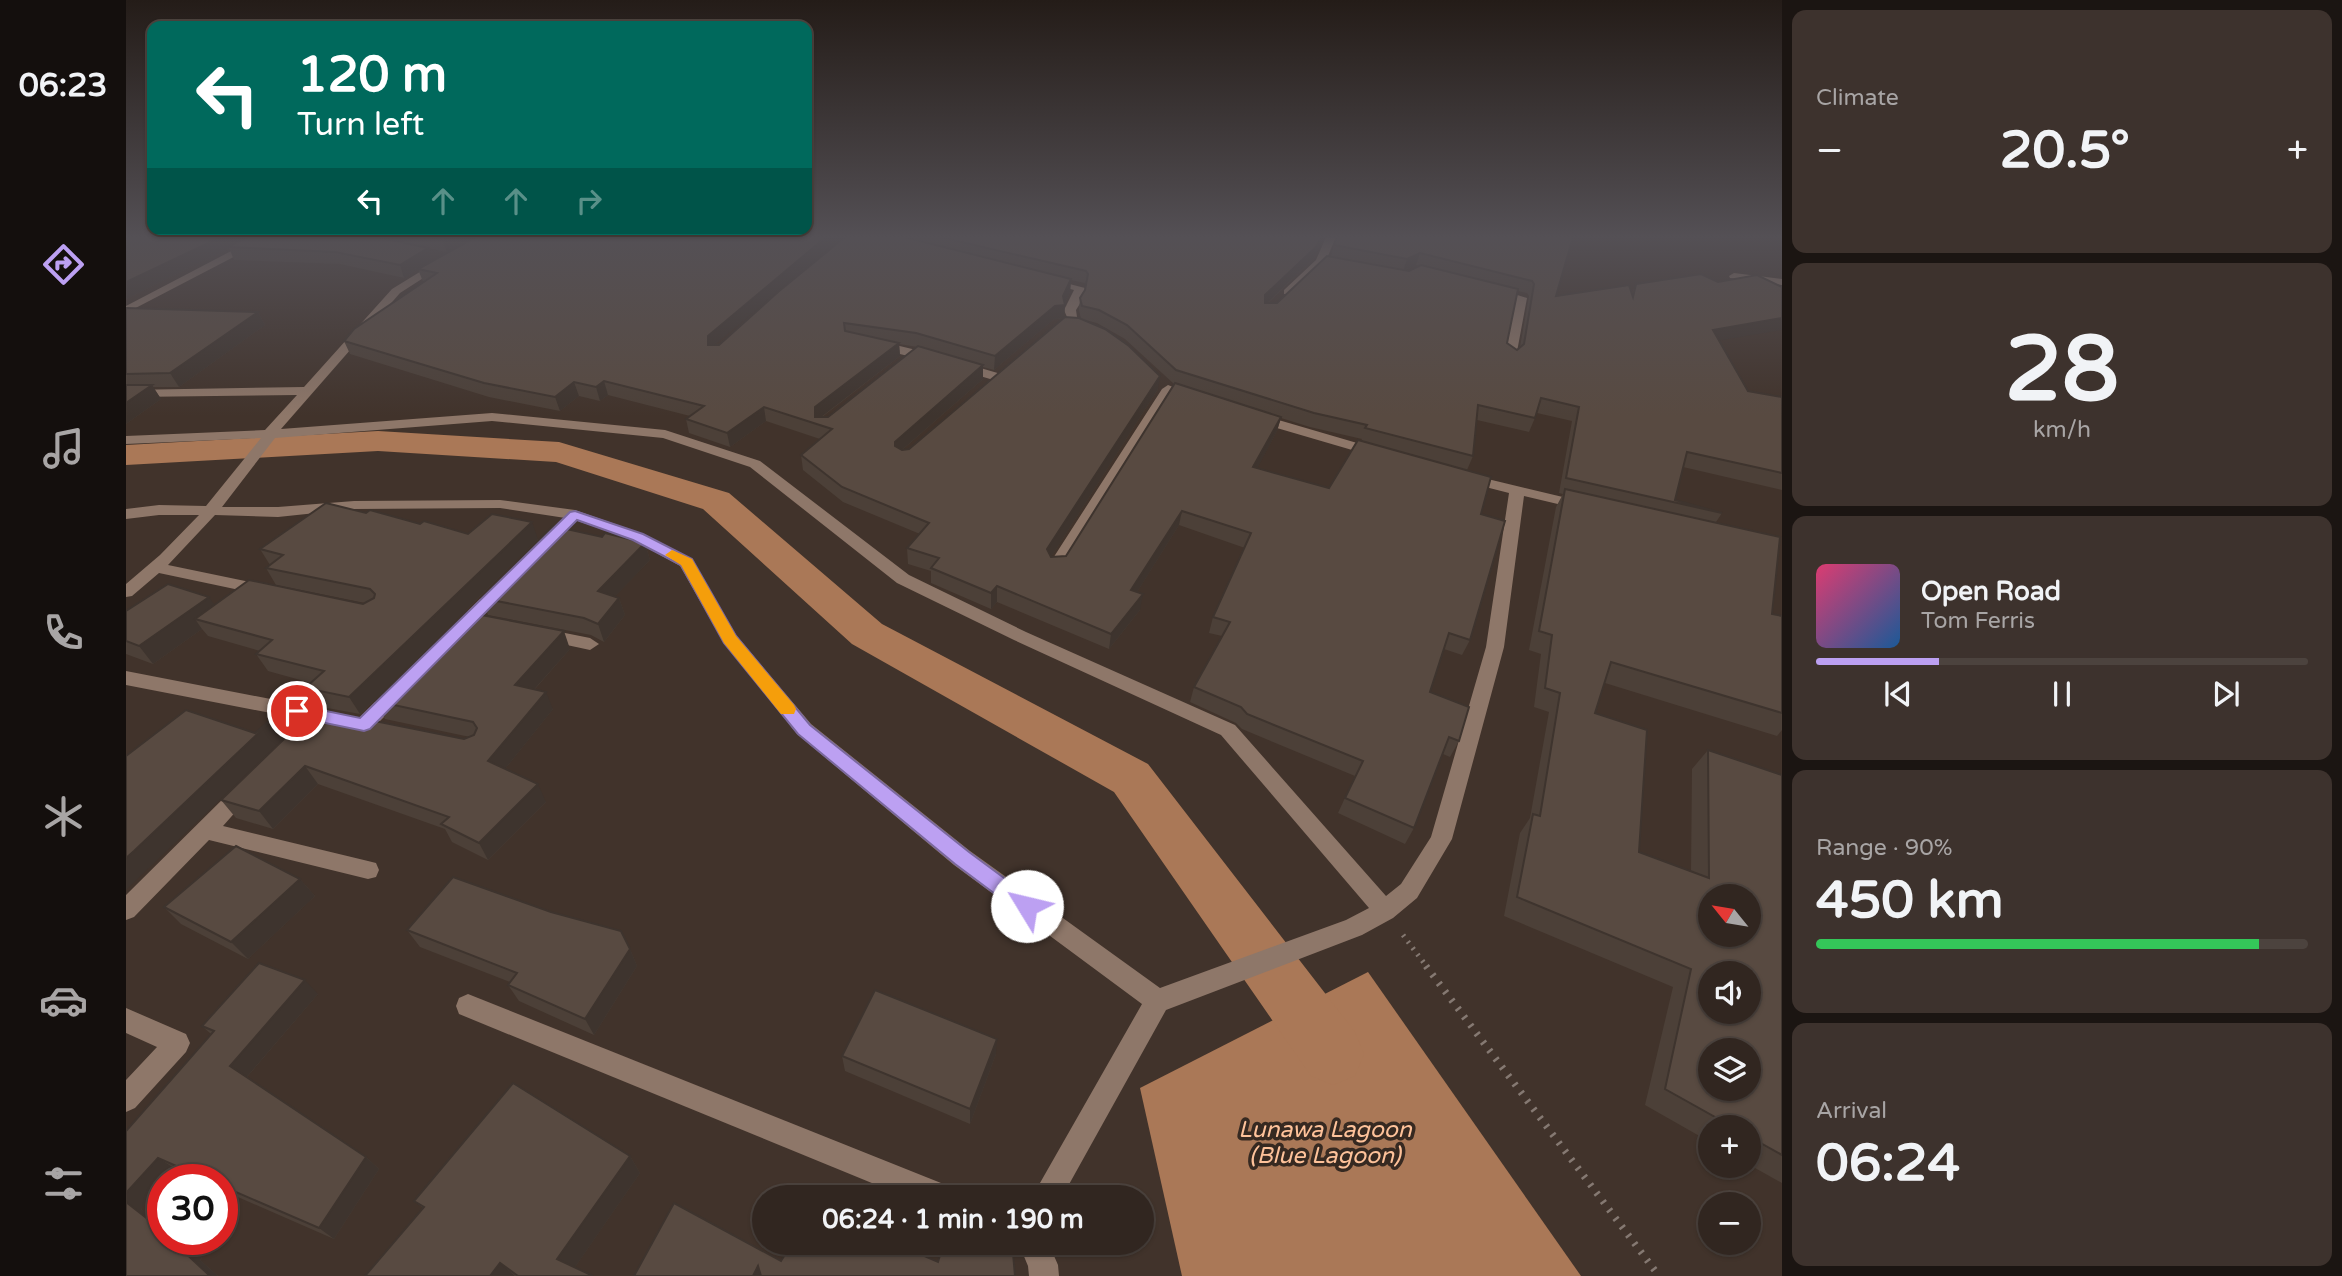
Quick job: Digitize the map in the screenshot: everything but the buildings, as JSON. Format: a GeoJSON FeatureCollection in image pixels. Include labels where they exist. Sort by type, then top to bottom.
{"type":"FeatureCollection","features":[{"type":"Feature","properties":{"kind":"street"},"geometry":{"type":"LineString","coordinates":[[126,310],[151,297]]}},
{"type":"Feature","properties":{"kind":"street"},"geometry":{"type":"LineString","coordinates":[[126,592],[159,568],[214,510],[305,391],[391,297]]}},
{"type":"Feature","properties":{"kind":"street"},"geometry":{"type":"LineString","coordinates":[[1078,297],[1067,322],[1091,325]]}},
{"type":"Feature","properties":{"kind":"street"},"geometry":{"type":"LineString","coordinates":[[1277,303],[1285,297]]}},
{"type":"Feature","properties":{"kind":"street"},"geometry":{"type":"LineString","coordinates":[[1510,357],[1522,298],[1516,297]]}},
{"type":"Feature","properties":{"kind":"street"},"geometry":{"type":"LineString","coordinates":[[864,342],[911,357],[997,378]]}},
{"type":"Feature","properties":{"kind":"street"},"geometry":{"type":"LineString","coordinates":[[1056,566],[1163,384],[1207,402]]}},
{"type":"Feature","properties":{"kind":"street"},"geometry":{"type":"LineString","coordinates":[[133,393],[305,391]]}},
{"type":"Feature","properties":{"kind":"street"},"geometry":{"type":"LineString","coordinates":[[1247,414],[1390,457]]}},
{"type":"Feature","properties":{"kind":"street"},"geometry":{"type":"LineString","coordinates":[[126,440],[269,437],[492,417],[665,434],[755,464],[903,579],[1020,636],[1228,730],[1385,911]]}},
{"type":"Feature","properties":{"kind":"street"},"geometry":{"type":"LineString","coordinates":[[1454,474],[1594,509]]}},
{"type":"Feature","properties":{"kind":"street"},"geometry":{"type":"LineString","coordinates":[[1053,1185],[1168,997],[1354,928],[1385,911],[1409,891],[1441,839],[1495,647],[1517,491]]}},
{"type":"Feature","properties":{"kind":"street"},"geometry":{"type":"LineString","coordinates":[[126,514],[159,510],[278,512],[354,505],[500,504],[575,515],[638,537],[687,562],[730,639],[804,729],[962,858],[1168,997]]}},
{"type":"Feature","properties":{"kind":"street"},"geometry":{"type":"LineString","coordinates":[[555,534],[575,515]]}},
{"type":"Feature","properties":{"kind":"street"},"geometry":{"type":"LineString","coordinates":[[159,568],[279,593]]}},
{"type":"Feature","properties":{"kind":"street"},"geometry":{"type":"LineString","coordinates":[[450,639],[517,572]]}},
{"type":"Feature","properties":{"kind":"street"},"geometry":{"type":"LineString","coordinates":[[469,620],[496,625]]}},
{"type":"Feature","properties":{"kind":"street"},"geometry":{"type":"LineString","coordinates":[[523,631],[590,644]]}},
{"type":"Feature","properties":{"kind":"street"},"geometry":{"type":"LineString","coordinates":[[364,725],[412,677]]}},
{"type":"Feature","properties":{"kind":"street"},"geometry":{"type":"LineString","coordinates":[[126,678],[391,730]]}},
{"type":"Feature","properties":{"kind":"street"},"geometry":{"type":"LineString","coordinates":[[302,735],[322,716]]}},
{"type":"Feature","properties":{"kind":"street"},"geometry":{"type":"LineString","coordinates":[[126,911],[263,773]]}},
{"type":"Feature","properties":{"kind":"street"},"geometry":{"type":"LineString","coordinates":[[204,830],[368,870]]}},
{"type":"Feature","properties":{"kind":"street"},"geometry":{"type":"LineString","coordinates":[[468,1006],[910,1185]]}},
{"type":"Feature","properties":{"kind":"street"},"geometry":{"type":"LineString","coordinates":[[126,1020],[177,1043],[126,1098]]}},
{"type":"Feature","properties":{"kind":"street"},"geometry":{"type":"LineString","coordinates":[[1038,1255],[1044,1276]]}},
{"type":"Feature","properties":{"kind":"path"},"geometry":{"type":"LineString","coordinates":[[1385,911],[1659,1276]]}},
{"type":"Feature","properties":{"kind":"water","name":"Lunawa Lagoon (Blue Lagoon)"},"geometry":{"type":"Polygon","coordinates":[[[1368,972],[1581,1276],[1182,1276],[1140,1088],[1368,972]]]}},
{"type":"Feature","properties":{"kind":"waterway"},"geometry":{"type":"LineString","coordinates":[[126,455],[378,441],[559,452],[716,501],[867,634],[1131,778],[1333,1054]]}},
{"type":"Feature","properties":{"kind":"slow traffic"},"geometry":{"type":"LineString","coordinates":[[672,555],[687,562],[730,639],[787,709]]}},
{"type":"Feature","properties":{"kind":"route"},"geometry":{"type":"LineString","coordinates":[[297,711],[364,725],[575,515],[638,537],[687,562],[730,639],[804,729],[962,858],[1027,906]]}}]}
